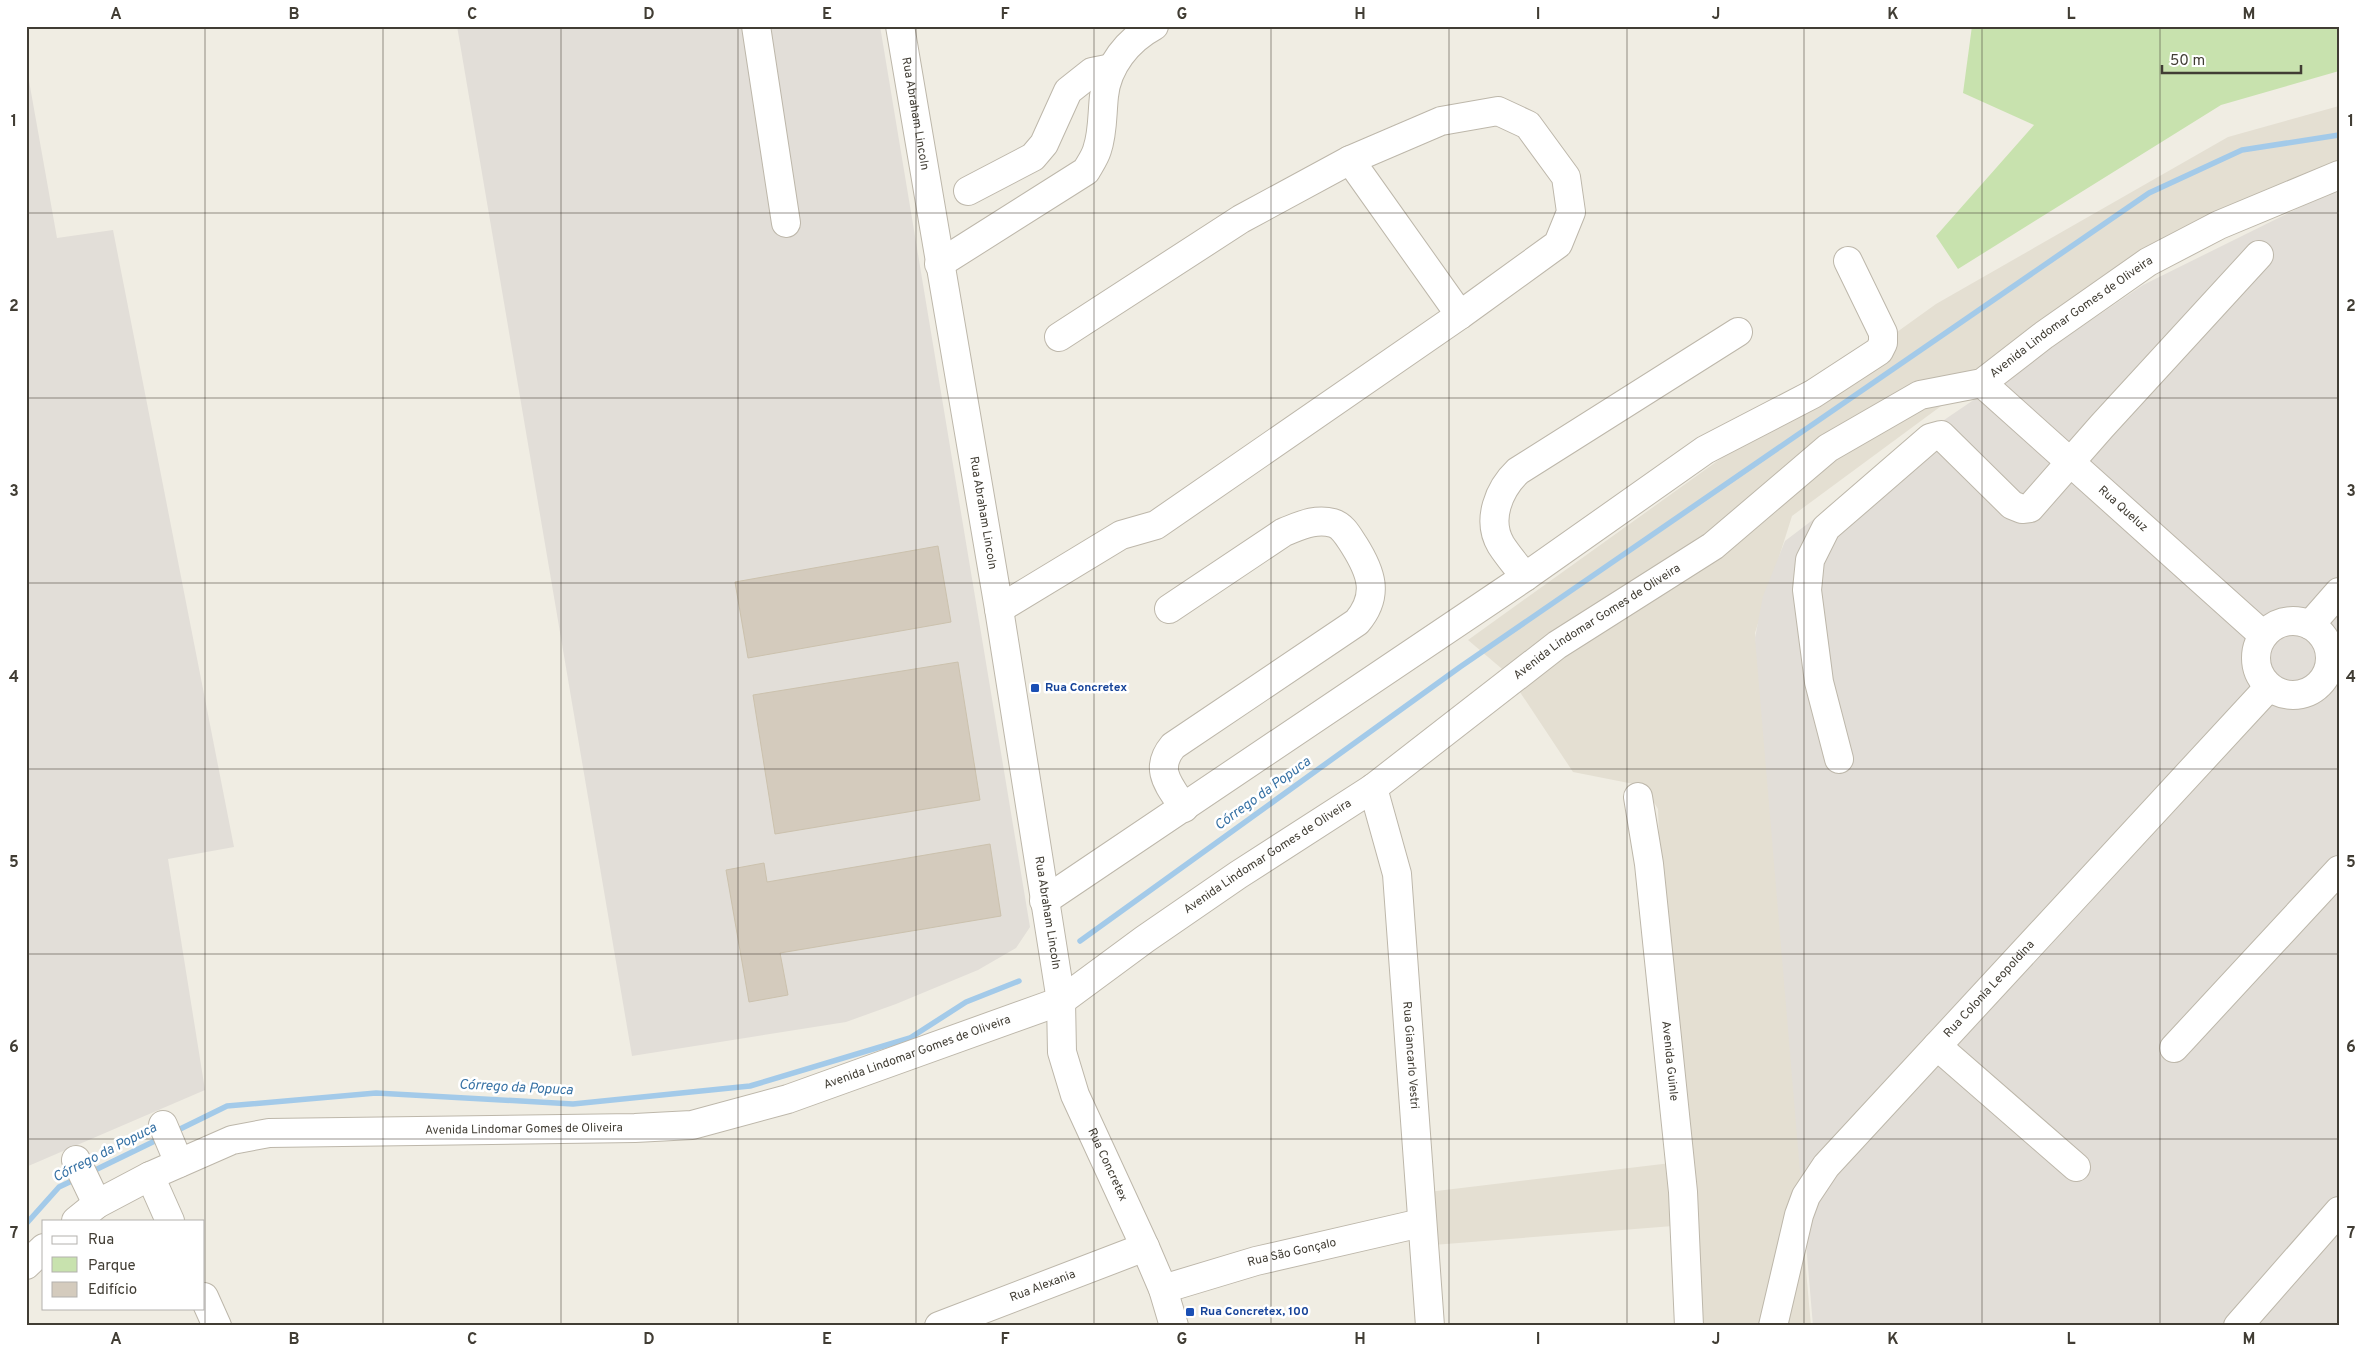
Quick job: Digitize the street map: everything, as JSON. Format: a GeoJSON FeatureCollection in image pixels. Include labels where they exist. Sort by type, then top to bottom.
{"type":"FeatureCollection","features":[{"type":"Feature","properties":{"kind":"street"},"geometry":{"type":"LineString","coordinates":[[756,26],[786,222]]}},
{"type":"Feature","properties":{"kind":"street","name":"Rua Abraham Lincoln"},"geometry":{"type":"LineString","coordinates":[[900,26],[999,609],[1044,901],[1062,1001]]}},
{"type":"Feature","properties":{"kind":"street"},"geometry":{"type":"LineString","coordinates":[[939,264],[1086,171],[1097,151],[1104,94],[1112,68],[1125,50],[1144,32],[1154,26]]}},
{"type":"Feature","properties":{"kind":"street"},"geometry":{"type":"LineString","coordinates":[[968,191],[1033,157],[1044,144],[1068,91],[1092,72],[1112,68]]}},
{"type":"Feature","properties":{"kind":"street"},"geometry":{"type":"LineString","coordinates":[[999,609],[1121,535],[1156,525],[1460,315],[1558,244],[1571,212],[1566,177],[1528,125],[1498,110],[1440,121],[1350,160],[1241,219],[1059,337]]}},
{"type":"Feature","properties":{"kind":"street"},"geometry":{"type":"LineString","coordinates":[[1350,160],[1460,315]]}},
{"type":"Feature","properties":{"kind":"street","name":"Avenida Lindomar Gomes de Oliveira"},"geometry":{"type":"LineString","coordinates":[[76,1220],[86,1183],[150,1176],[171,1144],[232,1140],[269,1133],[635,1128],[692,1125],[788,1099],[1062,1001],[1215,891],[1374,788],[1557,646],[1713,546],[1828,448],[1920,395],[1982,383],[2044,334],[2148,262],[2219,225],[2339,175]]}},
{"type":"Feature","properties":{"kind":"street"},"geometry":{"type":"LineString","coordinates":[[1839,759],[1819,682],[1807,590],[1810,560],[1826,528],[1930,438],[1941,435],[2012,505],[2030,508],[2259,255]]}},
{"type":"Feature","properties":{"kind":"street"},"geometry":{"type":"LineString","coordinates":[[1044,901],[1525,577],[1705,450],[1813,394],[1879,351],[1883,343],[1883,334],[1848,261]]}},
{"type":"Feature","properties":{"kind":"street"},"geometry":{"type":"LineString","coordinates":[[1525,577],[1500,544],[1496,531],[1498,498],[1506,482],[1518,471],[1738,332]]}},
{"type":"Feature","properties":{"kind":"street","name":"Rua Queluz"},"geometry":{"type":"LineString","coordinates":[[1982,383],[2263,635]]}},
{"type":"Feature","properties":{"kind":"street"},"geometry":{"type":"LineString","coordinates":[[1169,610],[1284,532],[1305,524],[1321,521],[1335,523],[1345,531],[1364,562],[1370,578],[1370,595],[1367,610],[1357,622],[1174,746],[1165,756],[1162,768],[1166,779],[1184,808]]}},
{"type":"Feature","properties":{"kind":"street"},"geometry":{"type":"LineString","coordinates":[[2310,625],[2339,592]]}},
{"type":"Feature","properties":{"kind":"street"},"geometry":{"type":"LineString","coordinates":[[2285,621],[2298,621],[2310,625],[2319,631],[2329,650],[2330,689],[2313,689],[2302,694],[2290,695],[2279,693],[2268,687],[2261,678],[2255,656],[2263,635],[2273,626],[2285,621]]}},
{"type":"Feature","properties":{"kind":"street","name":"Rua Colonia Leopoldina"},"geometry":{"type":"LineString","coordinates":[[1773,1326],[1799,1215],[1814,1182],[1826,1166],[2268,687]]}},
{"type":"Feature","properties":{"kind":"street","name":"Rua Giancarlo Vestri"},"geometry":{"type":"LineString","coordinates":[[1374,788],[1397,874],[1430,1326]]}},
{"type":"Feature","properties":{"kind":"street","name":"Avenida Guinle"},"geometry":{"type":"LineString","coordinates":[[1638,797],[1649,864],[1683,1192],[1689,1326]]}},
{"type":"Feature","properties":{"kind":"street"},"geometry":{"type":"LineString","coordinates":[[2174,1048],[2339,870]]}},
{"type":"Feature","properties":{"kind":"street","name":"Rua Concretex"},"geometry":{"type":"LineString","coordinates":[[1062,1001],[1062,1052],[1075,1094],[1163,1289],[1174,1326]]}},
{"type":"Feature","properties":{"kind":"street"},"geometry":{"type":"LineString","coordinates":[[1937,1046],[2076,1167]]}},
{"type":"Feature","properties":{"kind":"street"},"geometry":{"type":"LineString","coordinates":[[150,1176],[170,1220]]}},
{"type":"Feature","properties":{"kind":"street"},"geometry":{"type":"LineString","coordinates":[[2238,1326],[2339,1211]]}},
{"type":"Feature","properties":{"kind":"street","name":"Rua São Gonçalo"},"geometry":{"type":"LineString","coordinates":[[1163,1289],[1256,1261],[1421,1223]]}},
{"type":"Feature","properties":{"kind":"street","name":"Rua Alexania"},"geometry":{"type":"LineString","coordinates":[[940,1326],[1145,1247]]}},
{"type":"Feature","properties":{"kind":"street"},"geometry":{"type":"LineString","coordinates":[[26,1265],[42,1250]]}},
{"type":"Feature","properties":{"kind":"street"},"geometry":{"type":"LineString","coordinates":[[205,1299],[217,1326]]}},
{"type":"Feature","properties":{"kind":"shaded area"},"geometry":{"type":"Polygon","coordinates":[[[457,26],[880,26],[1030,927],[1016,948],[978,970],[896,1004],[846,1022],[632,1056],[457,26]]]}},
{"type":"Feature","properties":{"kind":"shaded area"},"geometry":{"type":"Polygon","coordinates":[[[26,64],[57,238],[113,230],[234,847],[168,859],[205,1090],[26,1167],[26,64]]]}},
{"type":"Feature","properties":{"kind":"shaded area"},"geometry":{"type":"Polygon","coordinates":[[[2339,106],[2339,166],[2150,252],[1792,516],[1755,633],[1800,1091],[1837,1112],[1799,1191],[1811,1326],[1688,1326],[1673,1226],[1433,1245],[1428,1192],[1671,1163],[1658,809],[1644,786],[1573,772],[1508,674],[1468,640],[1936,304],[2228,137],[2339,106]]]}},
{"type":"Feature","properties":{"kind":"shaded area"},"geometry":{"type":"Polygon","coordinates":[[[2339,188],[2339,1326],[1813,1326],[1755,638],[1763,596],[1785,541],[1947,418],[2143,285],[2339,188]]]}},
{"type":"Feature","properties":{"kind":"green space"},"geometry":{"type":"Polygon","coordinates":[[[1972,26],[2339,26],[2339,71],[2221,105],[1958,269],[1936,236],[2034,125],[1963,93],[1972,26]]]}},
{"type":"Feature","properties":{"kind":"building"},"geometry":{"type":"Polygon","coordinates":[[[938,546],[951,622],[748,658],[735,582],[938,546]]]}},
{"type":"Feature","properties":{"kind":"building"},"geometry":{"type":"Polygon","coordinates":[[[958,662],[980,800],[775,834],[753,695],[958,662]]]}},
{"type":"Feature","properties":{"kind":"building"},"geometry":{"type":"Polygon","coordinates":[[[990,844],[1001,916],[780,953],[788,995],[749,1002],[726,870],[764,863],[767,882],[990,844]]]}},
{"type":"Feature","properties":{"kind":"waterway"},"geometry":{"type":"LineString","coordinates":[[1080,941],[1460,667],[2149,193],[2242,150],[2339,135]]}},
{"type":"Feature","properties":{"kind":"waterway","name":"Córrego da Popuca"},"geometry":{"type":"LineString","coordinates":[[174,1132],[227,1106],[376,1093],[573,1104],[750,1086],[910,1038],[966,1002],[1019,981]]}},
{"type":"Feature","properties":{"kind":"waterway","name":"Córrego da Popuca"},"geometry":{"type":"LineString","coordinates":[[91,1172],[161,1138]]}},
{"type":"Feature","properties":{"kind":"waterway","name":"Córrego da Popuca"},"geometry":{"type":"LineString","coordinates":[[26,1224],[59,1187],[78,1178]]}},
{"type":"Feature","properties":{"kind":"place","name":"Rua Concretex"},"geometry":{"type":"Point","coordinates":[1035,688]}},
{"type":"Feature","properties":{"kind":"place","name":"Rua Concretex, 100"},"geometry":{"type":"Point","coordinates":[1190,1312]}}]}
